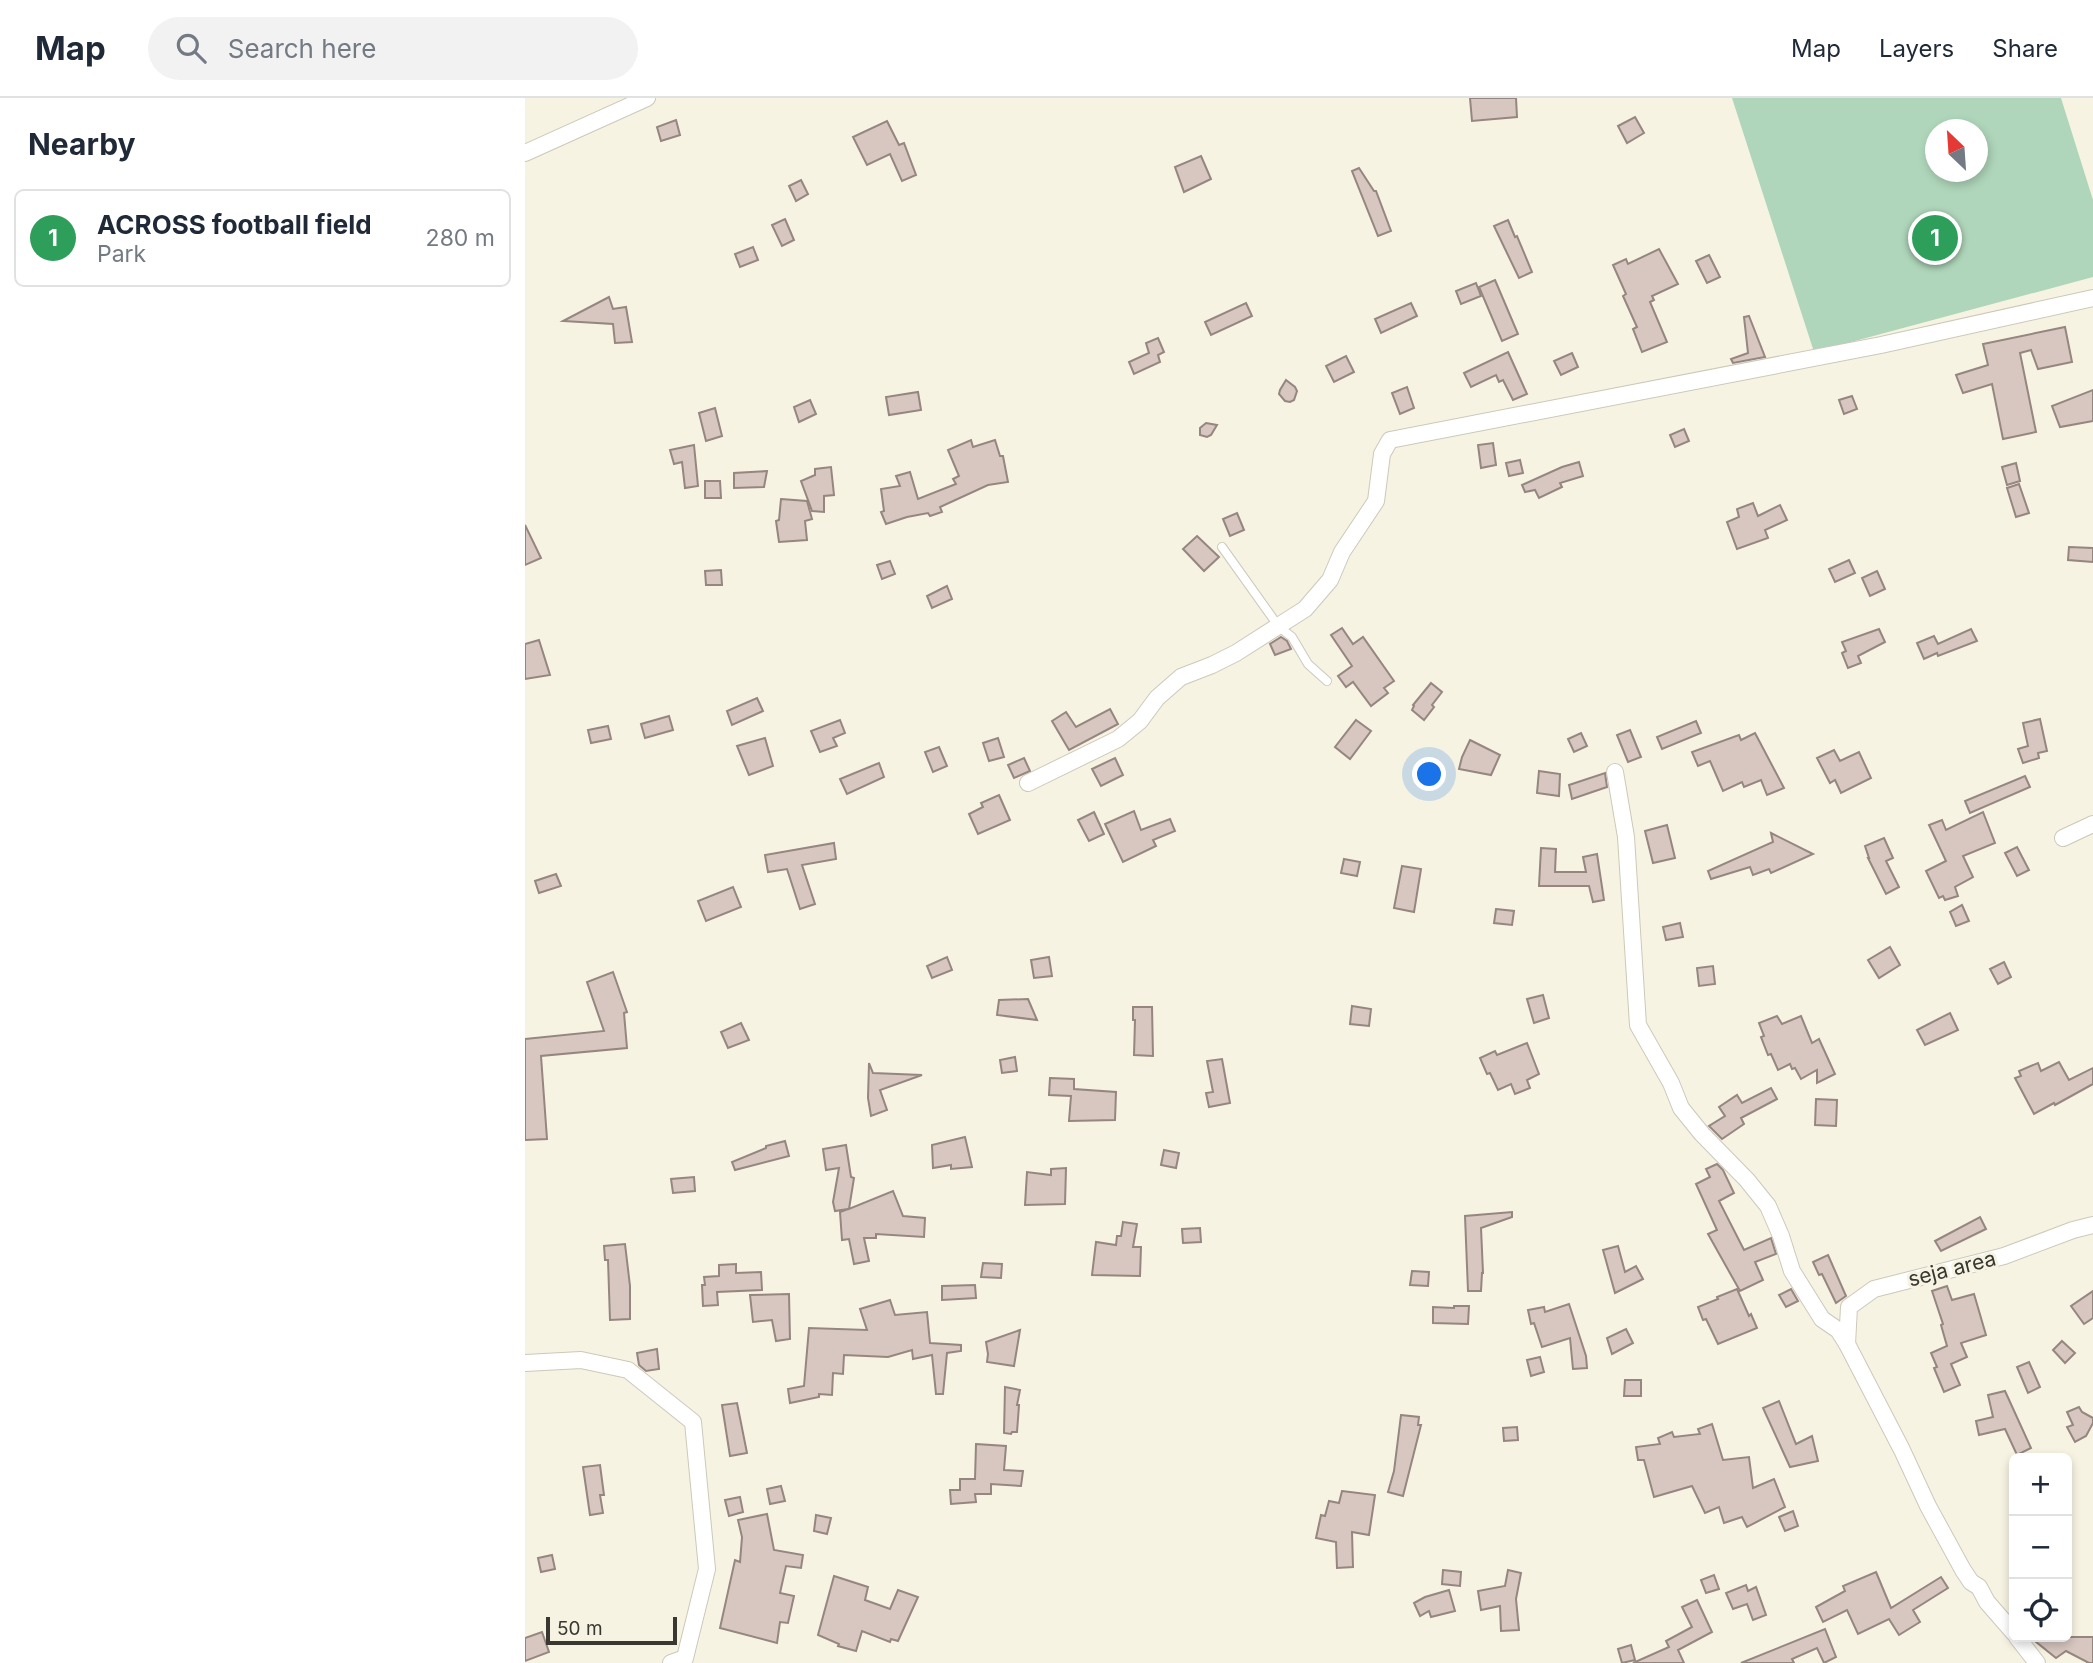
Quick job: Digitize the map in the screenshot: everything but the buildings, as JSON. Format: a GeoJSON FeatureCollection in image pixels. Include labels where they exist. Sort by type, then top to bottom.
{"type":"FeatureCollection","features":[{"type":"Feature","properties":{"kind":"street"},"geometry":{"type":"LineString","coordinates":[[525,153],[647,98]]}},
{"type":"Feature","properties":{"kind":"street"},"geometry":{"type":"LineString","coordinates":[[1028,783],[1118,739],[1140,721],[1157,698],[1181,677],[1212,665],[1305,609],[1330,580],[1342,552],[1375,501],[1382,454],[1389,440],[1881,345],[2093,298]]}},
{"type":"Feature","properties":{"kind":"street"},"geometry":{"type":"LineString","coordinates":[[1615,772],[1626,837],[1638,1025],[1671,1083],[1681,1108],[1768,1206],[1781,1236],[1791,1271],[1822,1319],[1838,1330],[1847,1344],[1959,1563],[1971,1582],[1979,1587],[1987,1602],[2009,1627]]}},
{"type":"Feature","properties":{"kind":"street"},"geometry":{"type":"LineString","coordinates":[[2063,838],[2093,824]]}},
{"type":"Feature","properties":{"kind":"street","name":"seja area"},"geometry":{"type":"LineString","coordinates":[[1847,1344],[1849,1307],[1874,1289],[2004,1256],[2093,1225]]}},
{"type":"Feature","properties":{"kind":"street"},"geometry":{"type":"LineString","coordinates":[[525,1363],[581,1360],[628,1370],[693,1422],[707,1569],[685,1658],[671,1663]]}},
{"type":"Feature","properties":{"kind":"street"},"geometry":{"type":"LineString","coordinates":[[2022,1642],[2038,1663]]}},
{"type":"Feature","properties":{"kind":"lane"},"geometry":{"type":"LineString","coordinates":[[1221,547],[1279,627],[1291,637],[1308,664],[1328,681]]}},
{"type":"Feature","properties":{"kind":"green space"},"geometry":{"type":"Polygon","coordinates":[[[1732,98],[2061,98],[2093,200],[2093,277],[1814,352],[1732,98]]]}},
{"type":"Feature","properties":{"kind":"place","name":"ACROSS football field"},"geometry":{"type":"Point","coordinates":[1935,238]}}]}
